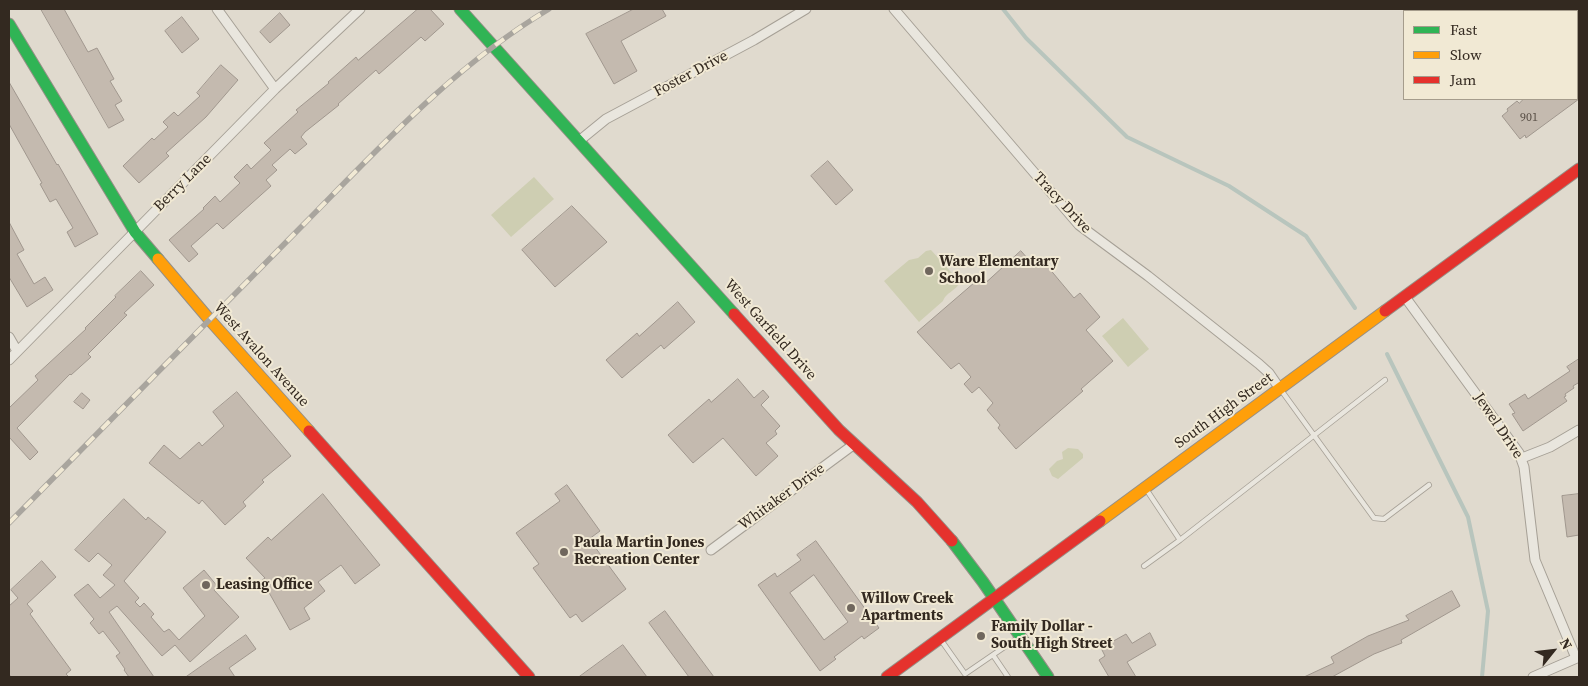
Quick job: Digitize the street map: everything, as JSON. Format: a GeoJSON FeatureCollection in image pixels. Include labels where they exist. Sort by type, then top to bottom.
{"type":"FeatureCollection","features":[{"type":"Feature","properties":{"kind":"street"},"geometry":{"type":"LineString","coordinates":[[217,9],[276,89]]}},
{"type":"Feature","properties":{"kind":"street","name":"Berry Lane"},"geometry":{"type":"LineString","coordinates":[[9,360],[276,89],[360,9]]}},
{"type":"Feature","properties":{"kind":"street","name":"West Garfield Drive"},"geometry":{"type":"LineString","coordinates":[[460,9],[853,445],[929,515],[961,553],[995,599],[1048,677]]}},
{"type":"Feature","properties":{"kind":"street","name":"Foster Drive"},"geometry":{"type":"LineString","coordinates":[[579,141],[606,119],[754,40],[806,9]]}},
{"type":"Feature","properties":{"kind":"street","name":"Tracy Drive"},"geometry":{"type":"LineString","coordinates":[[894,9],[1079,225],[1148,276],[1260,364],[1280,389]]}},
{"type":"Feature","properties":{"kind":"street","name":"West Avalon Avenue"},"geometry":{"type":"LineString","coordinates":[[9,24],[135,232],[215,325],[528,677]]}},
{"type":"Feature","properties":{"kind":"street","name":"South High Street"},"geometry":{"type":"LineString","coordinates":[[894,675],[940,639],[1579,169]]}},
{"type":"Feature","properties":{"kind":"street","name":"Jewel Drive"},"geometry":{"type":"LineString","coordinates":[[1406,297],[1511,440],[1522,458],[1535,560],[1578,658]]}},
{"type":"Feature","properties":{"kind":"street"},"geometry":{"type":"LineString","coordinates":[[9,337],[17,351]]}},
{"type":"Feature","properties":{"kind":"street"},"geometry":{"type":"LineString","coordinates":[[1522,458],[1550,447],[1579,430]]}},
{"type":"Feature","properties":{"kind":"street","name":"Whitaker Drive"},"geometry":{"type":"LineString","coordinates":[[711,550],[853,445]]}},
{"type":"Feature","properties":{"kind":"street"},"geometry":{"type":"LineString","coordinates":[[1533,677],[1578,658]]}},
{"type":"Feature","properties":{"kind":"street"},"geometry":{"type":"LineString","coordinates":[[1557,677],[1561,665]]}},
{"type":"Feature","properties":{"kind":"lane"},"geometry":{"type":"LineString","coordinates":[[1144,566],[1385,380]]}},
{"type":"Feature","properties":{"kind":"lane"},"geometry":{"type":"LineString","coordinates":[[1280,389],[1374,518],[1384,519],[1429,485]]}},
{"type":"Feature","properties":{"kind":"lane"},"geometry":{"type":"LineString","coordinates":[[1145,488],[1180,540]]}},
{"type":"Feature","properties":{"kind":"lane"},"geometry":{"type":"LineString","coordinates":[[960,677],[1020,636]]}},
{"type":"Feature","properties":{"kind":"lane"},"geometry":{"type":"LineString","coordinates":[[940,639],[965,674]]}},
{"type":"Feature","properties":{"kind":"lane"},"geometry":{"type":"LineString","coordinates":[[993,655],[1008,677]]}},
{"type":"Feature","properties":{"kind":"green space"},"geometry":{"type":"Polygon","coordinates":[[[534,177],[554,199],[511,237],[491,215],[534,177]]]}},
{"type":"Feature","properties":{"kind":"green space"},"geometry":{"type":"Polygon","coordinates":[[[931,250],[960,282],[943,301],[919,322],[884,281],[909,260],[918,258],[926,251],[931,250]]]}},
{"type":"Feature","properties":{"kind":"green space"},"geometry":{"type":"Polygon","coordinates":[[[1123,318],[1149,349],[1128,367],[1102,336],[1123,318]]]}},
{"type":"Feature","properties":{"kind":"green space"},"geometry":{"type":"Polygon","coordinates":[[[1068,448],[1078,449],[1083,454],[1083,458],[1058,479],[1052,476],[1049,469],[1057,461],[1063,459],[1062,452],[1068,448]]]}},
{"type":"Feature","properties":{"kind":"building"},"geometry":{"type":"Polygon","coordinates":[[[41,9],[64,9],[88,52],[97,48],[114,79],[110,81],[122,101],[115,105],[124,120],[109,128],[41,9]]]}},
{"type":"Feature","properties":{"kind":"building"},"geometry":{"type":"Polygon","coordinates":[[[418,9],[430,9],[444,24],[425,41],[421,37],[379,74],[376,70],[339,105],[305,132],[301,137],[307,144],[295,154],[290,149],[272,165],[277,170],[266,180],[271,186],[223,229],[217,223],[191,246],[198,254],[189,262],[169,240],[204,209],[215,196],[220,202],[240,183],[234,177],[247,164],[251,169],[271,150],[264,143],[298,112],[296,110],[329,83],[356,57],[358,60],[418,9]]]}},
{"type":"Feature","properties":{"kind":"building"},"geometry":{"type":"Polygon","coordinates":[[[634,9],[662,9],[666,16],[621,41],[637,71],[614,84],[586,34],[634,9]]]}},
{"type":"Feature","properties":{"kind":"building"},"geometry":{"type":"Polygon","coordinates":[[[280,13],[290,25],[270,43],[260,32],[280,13]]]}},
{"type":"Feature","properties":{"kind":"building"},"geometry":{"type":"Polygon","coordinates":[[[182,17],[199,39],[182,53],[165,31],[182,17]]]}},
{"type":"Feature","properties":{"kind":"building"},"geometry":{"type":"Polygon","coordinates":[[[221,65],[238,80],[206,117],[166,153],[169,156],[139,183],[123,166],[152,138],[154,140],[168,127],[163,122],[174,112],[178,116],[200,96],[197,93],[221,65]]]}},
{"type":"Feature","properties":{"kind":"building"},"geometry":{"type":"Polygon","coordinates":[[[9,82],[98,234],[75,247],[67,232],[73,228],[56,199],[50,202],[40,184],[42,183],[9,124],[9,82]]]}},
{"type":"Feature","properties":{"kind":"building"},"geometry":{"type":"Polygon","coordinates":[[[1523,100],[1578,100],[1526,138],[1525,135],[1520,139],[1502,116],[1517,101],[1519,103],[1523,100]]]}},
{"type":"Feature","properties":{"kind":"building"},"geometry":{"type":"Polygon","coordinates":[[[828,161],[853,190],[836,205],[811,176],[828,161]]]}},
{"type":"Feature","properties":{"kind":"building"},"geometry":{"type":"Polygon","coordinates":[[[572,206],[607,242],[555,287],[522,250],[572,206]]]}},
{"type":"Feature","properties":{"kind":"building"},"geometry":{"type":"Polygon","coordinates":[[[9,222],[24,250],[17,254],[34,284],[45,277],[53,290],[27,307],[9,277],[9,222]]]}},
{"type":"Feature","properties":{"kind":"building","name":"Ware Elementary School"},"geometry":{"type":"Polygon","coordinates":[[[1021,251],[1036,268],[1043,261],[1074,298],[1080,293],[1100,317],[1086,330],[1113,361],[1081,389],[1083,391],[1016,449],[998,428],[1000,425],[987,410],[993,403],[979,387],[972,393],[964,384],[971,377],[959,363],[951,369],[917,332],[982,276],[986,282],[1021,251]]]}},
{"type":"Feature","properties":{"kind":"building"},"geometry":{"type":"Polygon","coordinates":[[[141,271],[154,285],[124,313],[127,315],[88,354],[91,357],[70,374],[17,428],[38,452],[30,460],[9,437],[9,408],[38,380],[35,376],[86,329],[115,296],[141,271]]]}},
{"type":"Feature","properties":{"kind":"building"},"geometry":{"type":"Polygon","coordinates":[[[678,302],[695,322],[664,349],[661,345],[622,378],[606,360],[637,333],[639,336],[678,302]]]}},
{"type":"Feature","properties":{"kind":"building"},"geometry":{"type":"Polygon","coordinates":[[[1579,359],[1579,385],[1578,383],[1573,386],[1574,388],[1565,394],[1566,396],[1564,397],[1567,401],[1523,431],[1512,414],[1515,413],[1509,404],[1525,394],[1528,399],[1570,371],[1567,367],[1579,359]]]}},
{"type":"Feature","properties":{"kind":"building"},"geometry":{"type":"Polygon","coordinates":[[[738,379],[754,398],[763,390],[769,397],[761,405],[780,426],[775,431],[777,434],[766,443],[778,456],[756,476],[723,438],[693,463],[668,435],[709,399],[711,402],[738,379]]]}},
{"type":"Feature","properties":{"kind":"building"},"geometry":{"type":"Polygon","coordinates":[[[237,392],[291,456],[262,480],[264,482],[243,502],[246,506],[225,525],[202,500],[199,504],[149,463],[164,445],[180,459],[199,442],[202,446],[224,426],[213,412],[237,392]]]}},
{"type":"Feature","properties":{"kind":"building"},"geometry":{"type":"Polygon","coordinates":[[[82,393],[90,400],[83,409],[74,402],[82,393]]]}},
{"type":"Feature","properties":{"kind":"building","name":"Paula Martin Jones Recreation Center"},"geometry":{"type":"Polygon","coordinates":[[[567,485],[600,531],[589,539],[626,589],[582,622],[576,614],[570,618],[533,568],[539,564],[516,533],[560,501],[555,494],[567,485]]]}},
{"type":"Feature","properties":{"kind":"building"},"geometry":{"type":"Polygon","coordinates":[[[323,494],[380,565],[355,584],[341,565],[318,582],[325,591],[304,608],[310,619],[290,630],[262,580],[265,578],[246,558],[268,537],[271,540],[323,494]]]}},
{"type":"Feature","properties":{"kind":"building"},"geometry":{"type":"Polygon","coordinates":[[[1579,494],[1579,535],[1567,537],[1562,496],[1579,494]]]}},
{"type":"Feature","properties":{"kind":"building"},"geometry":{"type":"Polygon","coordinates":[[[124,499],[146,520],[148,517],[166,532],[124,581],[139,598],[135,602],[140,607],[144,603],[154,614],[151,617],[164,632],[169,629],[179,640],[205,616],[183,588],[204,570],[218,587],[214,590],[239,617],[190,662],[175,645],[162,656],[117,606],[109,612],[154,677],[129,677],[116,656],[120,653],[103,631],[99,634],[90,623],[94,619],[74,595],[88,584],[100,598],[115,585],[103,575],[112,565],[98,553],[89,562],[75,550],[124,499]]]}},
{"type":"Feature","properties":{"kind":"building","name":"Willow Creek Apartments"},"geometry":{"type":"Polygon","coordinates":[[[816,541],[879,628],[864,639],[862,636],[834,657],[836,659],[820,671],[758,585],[775,573],[777,577],[801,560],[797,555],[816,541]],[[814,575],[790,593],[824,640],[848,622],[814,575]]]}},
{"type":"Feature","properties":{"kind":"building"},"geometry":{"type":"Polygon","coordinates":[[[42,561],[56,577],[27,604],[33,611],[30,614],[71,670],[66,674],[69,677],[11,677],[9,674],[9,606],[18,598],[11,590],[42,561]]]}},
{"type":"Feature","properties":{"kind":"building"},"geometry":{"type":"Polygon","coordinates":[[[1452,591],[1460,606],[1401,640],[1402,643],[1374,654],[1332,677],[1304,677],[1334,663],[1331,657],[1368,636],[1409,620],[1406,616],[1452,591]]]}},
{"type":"Feature","properties":{"kind":"building"},"geometry":{"type":"Polygon","coordinates":[[[665,611],[714,677],[689,677],[649,623],[665,611]]]}},
{"type":"Feature","properties":{"kind":"building"},"geometry":{"type":"Polygon","coordinates":[[[1150,633],[1156,645],[1127,662],[1136,677],[1109,677],[1099,660],[1105,656],[1101,648],[1126,634],[1132,643],[1150,633]]]}},
{"type":"Feature","properties":{"kind":"building"},"geometry":{"type":"Polygon","coordinates":[[[246,635],[256,649],[229,668],[235,677],[186,677],[246,635]]]}},
{"type":"Feature","properties":{"kind":"building"},"geometry":{"type":"Polygon","coordinates":[[[623,645],[647,677],[579,677],[623,645]]]}},
{"type":"Feature","properties":{"kind":"waterway"},"geometry":{"type":"LineString","coordinates":[[1003,9],[1026,38],[1127,137],[1229,186],[1306,236],[1355,308]]}},
{"type":"Feature","properties":{"kind":"waterway"},"geometry":{"type":"LineString","coordinates":[[1387,354],[1468,517],[1488,611],[1482,677]]}},
{"type":"Feature","properties":{"kind":"railway"},"geometry":{"type":"LineString","coordinates":[[9,523],[419,109],[481,56],[514,31],[549,9]]}},
{"type":"Feature","properties":{"kind":"traffic: fast"},"geometry":{"type":"LineString","coordinates":[[460,9],[734,314]]}},
{"type":"Feature","properties":{"kind":"traffic: fast"},"geometry":{"type":"LineString","coordinates":[[9,24],[135,232],[158,259]]}},
{"type":"Feature","properties":{"kind":"traffic: fast"},"geometry":{"type":"LineString","coordinates":[[952,541],[983,582],[1048,677]]}},
{"type":"Feature","properties":{"kind":"traffic: slow"},"geometry":{"type":"LineString","coordinates":[[158,259],[309,431]]}},
{"type":"Feature","properties":{"kind":"traffic: slow"},"geometry":{"type":"LineString","coordinates":[[1100,521],[1385,311]]}},
{"type":"Feature","properties":{"kind":"traffic: jam"},"geometry":{"type":"LineString","coordinates":[[1385,311],[1579,169]]}},
{"type":"Feature","properties":{"kind":"traffic: jam"},"geometry":{"type":"LineString","coordinates":[[734,314],[839,430],[917,502],[952,541]]}},
{"type":"Feature","properties":{"kind":"traffic: jam"},"geometry":{"type":"LineString","coordinates":[[309,431],[529,677]]}},
{"type":"Feature","properties":{"kind":"traffic: jam"},"geometry":{"type":"LineString","coordinates":[[887,677],[1100,521]]}},
{"type":"Feature","properties":{"kind":"place","name":"Ware Elementary School"},"geometry":{"type":"Point","coordinates":[929,271]}},
{"type":"Feature","properties":{"kind":"place","name":"Paula Martin Jones Recreation Center"},"geometry":{"type":"Point","coordinates":[564,552]}},
{"type":"Feature","properties":{"kind":"place","name":"Leasing Office"},"geometry":{"type":"Point","coordinates":[206,585]}},
{"type":"Feature","properties":{"kind":"place","name":"Willow Creek Apartments"},"geometry":{"type":"Point","coordinates":[851,608]}},
{"type":"Feature","properties":{"kind":"place","name":"Family Dollar - South High Street"},"geometry":{"type":"Point","coordinates":[981,636]}}]}
